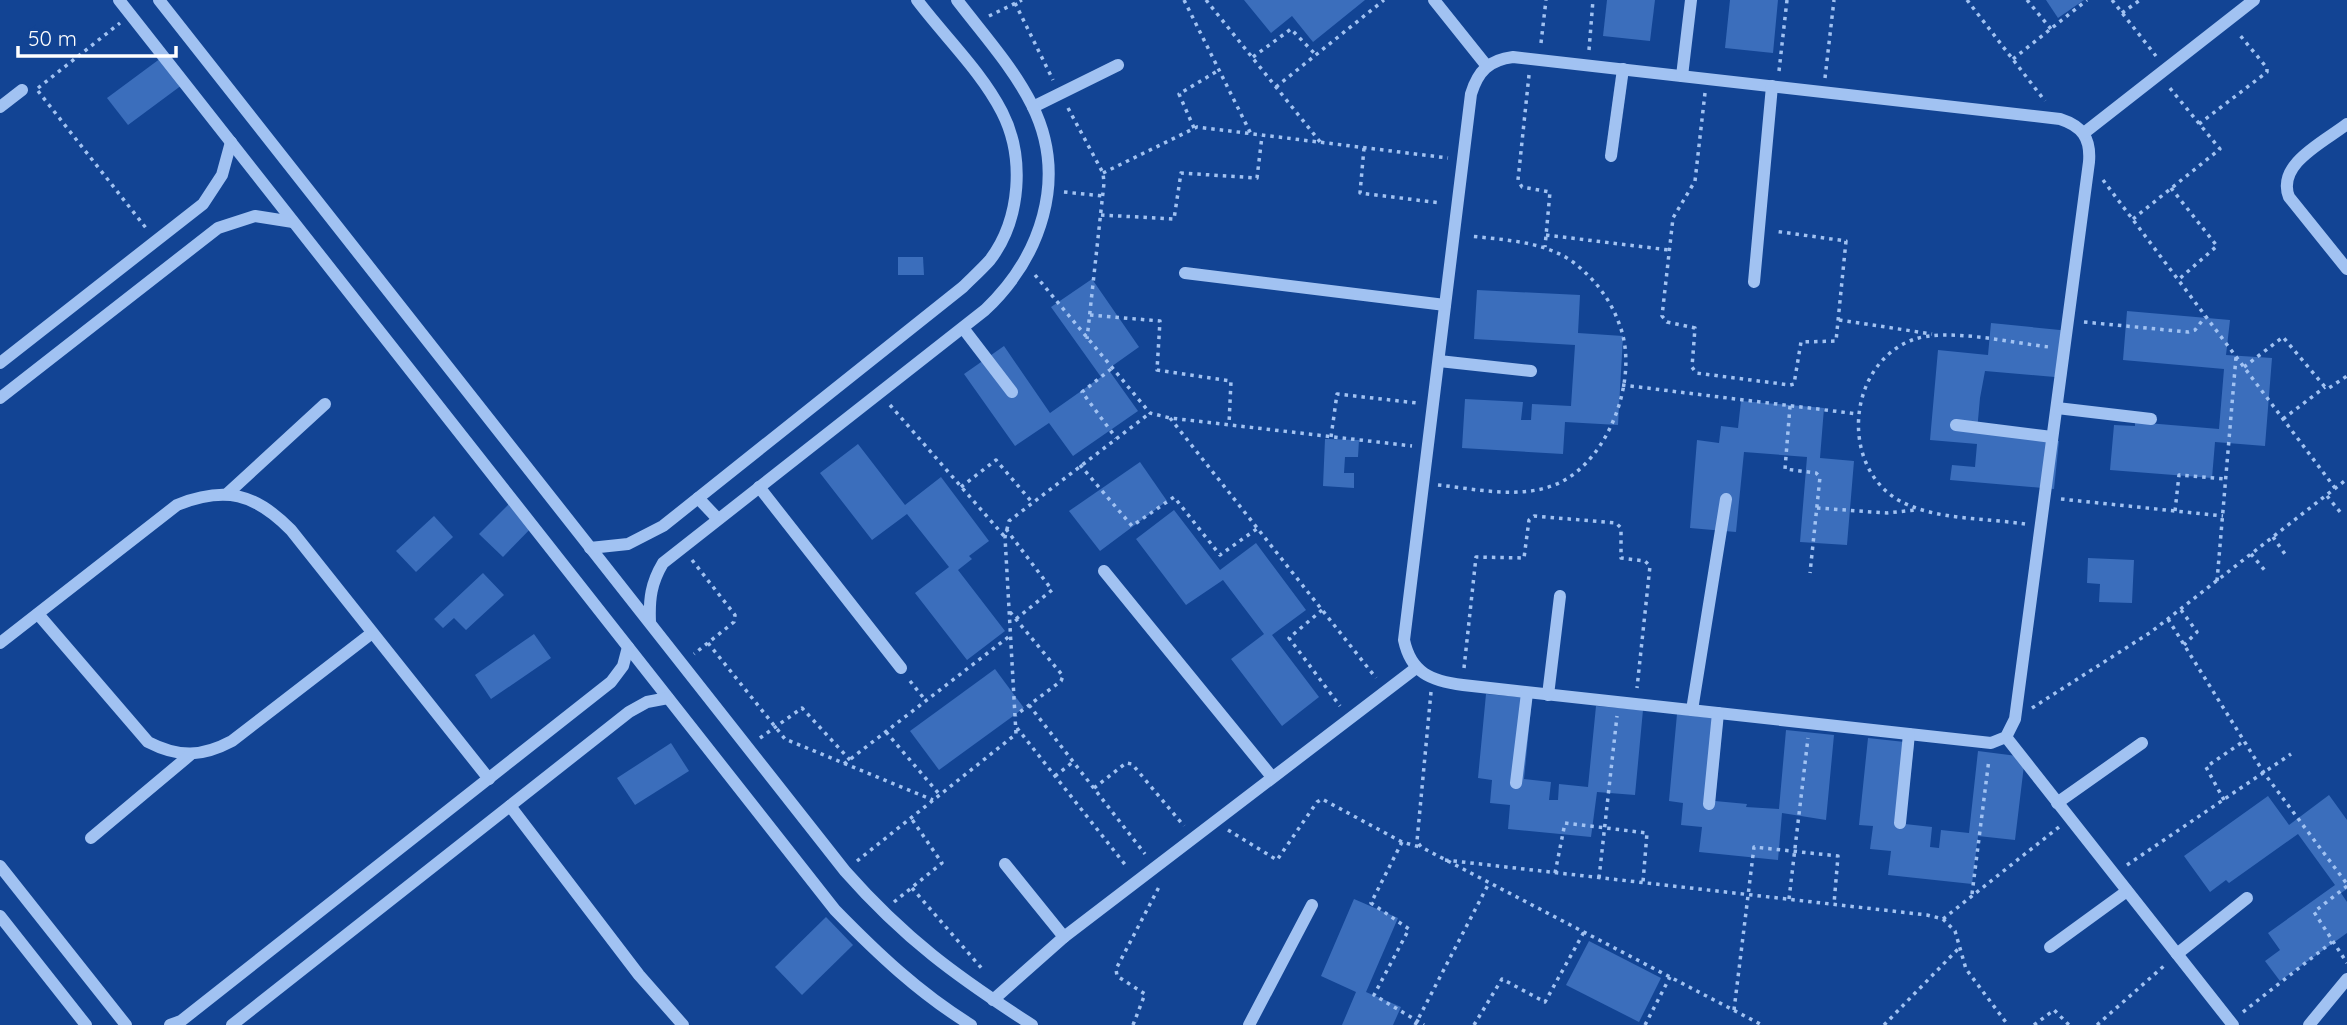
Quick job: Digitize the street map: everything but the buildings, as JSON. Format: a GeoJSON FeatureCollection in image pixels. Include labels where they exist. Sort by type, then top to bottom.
{"type":"FeatureCollection","features":[{"type":"Feature","properties":{"kind":"street"},"geometry":{"type":"LineString","coordinates":[[119,0],[835,910],[883,960],[937,1003],[971,1025]]}},
{"type":"Feature","properties":{"kind":"street"},"geometry":{"type":"LineString","coordinates":[[159,0],[845,871],[881,912],[916,945],[997,996],[1032,1025]]}},
{"type":"Feature","properties":{"kind":"street"},"geometry":{"type":"LineString","coordinates":[[590,548],[608,548],[646,537],[963,287],[990,259],[1009,225],[1017,187],[1015,148],[1002,112],[917,0]]}},
{"type":"Feature","properties":{"kind":"street"},"geometry":{"type":"LineString","coordinates":[[650,622],[649,598],[654,579],[663,563],[962,328],[1007,289],[1026,263],[1042,226],[1048,191],[1046,146],[1033,107],[1005,62],[957,0]]}},
{"type":"Feature","properties":{"kind":"street"},"geometry":{"type":"LineString","coordinates":[[1434,0],[1486,65]]}},
{"type":"Feature","properties":{"kind":"street"},"geometry":{"type":"LineString","coordinates":[[1682,76],[1691,0]]}},
{"type":"Feature","properties":{"kind":"street"},"geometry":{"type":"LineString","coordinates":[[2084,133],[2254,0]]}},
{"type":"Feature","properties":{"kind":"street"},"geometry":{"type":"LineString","coordinates":[[1499,58],[1535,59],[2060,119],[2075,124],[2084,133],[2090,147],[2089,162],[2015,719],[2006,737],[1991,743],[1548,695],[1432,680],[1416,668],[1407,655],[1404,640],[1471,94],[1476,78],[1486,65],[1499,58]]}},
{"type":"Feature","properties":{"kind":"street"},"geometry":{"type":"LineString","coordinates":[[1033,107],[1118,65]]}},
{"type":"Feature","properties":{"kind":"street"},"geometry":{"type":"LineString","coordinates":[[1611,156],[1623,69]]}},
{"type":"Feature","properties":{"kind":"street"},"geometry":{"type":"LineString","coordinates":[[1754,282],[1775,86]]}},
{"type":"Feature","properties":{"kind":"street"},"geometry":{"type":"LineString","coordinates":[[0,107],[22,90]]}},
{"type":"Feature","properties":{"kind":"street"},"geometry":{"type":"LineString","coordinates":[[2347,124],[2291,168],[2285,187],[2289,197],[2347,269]]}},
{"type":"Feature","properties":{"kind":"street"},"geometry":{"type":"LineString","coordinates":[[0,363],[203,204],[214,190],[228,159],[230,142]]}},
{"type":"Feature","properties":{"kind":"street"},"geometry":{"type":"LineString","coordinates":[[0,398],[218,228],[255,216],[293,222]]}},
{"type":"Feature","properties":{"kind":"street"},"geometry":{"type":"LineString","coordinates":[[1185,273],[1446,304]]}},
{"type":"Feature","properties":{"kind":"street"},"geometry":{"type":"LineString","coordinates":[[962,328],[1012,392]]}},
{"type":"Feature","properties":{"kind":"street"},"geometry":{"type":"LineString","coordinates":[[1438,361],[1531,371]]}},
{"type":"Feature","properties":{"kind":"street"},"geometry":{"type":"LineString","coordinates":[[227,494],[325,404]]}},
{"type":"Feature","properties":{"kind":"street"},"geometry":{"type":"LineString","coordinates":[[2057,408],[2151,419]]}},
{"type":"Feature","properties":{"kind":"street"},"geometry":{"type":"LineString","coordinates":[[1956,425],[2052,437]]}},
{"type":"Feature","properties":{"kind":"street"},"geometry":{"type":"LineString","coordinates":[[759,487],[901,668]]}},
{"type":"Feature","properties":{"kind":"street"},"geometry":{"type":"LineString","coordinates":[[0,643],[177,505],[201,496],[227,494],[251,499],[274,512],[489,779]]}},
{"type":"Feature","properties":{"kind":"street"},"geometry":{"type":"LineString","coordinates":[[698,498],[718,519]]}},
{"type":"Feature","properties":{"kind":"street"},"geometry":{"type":"LineString","coordinates":[[1692,710],[1726,499]]}},
{"type":"Feature","properties":{"kind":"street"},"geometry":{"type":"LineString","coordinates":[[1104,571],[1272,777]]}},
{"type":"Feature","properties":{"kind":"street"},"geometry":{"type":"LineString","coordinates":[[1548,695],[1560,596]]}},
{"type":"Feature","properties":{"kind":"street"},"geometry":{"type":"LineString","coordinates":[[38,614],[148,742],[168,752],[190,755],[212,751],[232,741],[372,633]]}},
{"type":"Feature","properties":{"kind":"street"},"geometry":{"type":"LineString","coordinates":[[170,1025],[181,1021],[611,682],[623,666],[628,647]]}},
{"type":"Feature","properties":{"kind":"street"},"geometry":{"type":"LineString","coordinates":[[997,996],[1064,937],[1416,668]]}},
{"type":"Feature","properties":{"kind":"street"},"geometry":{"type":"LineString","coordinates":[[1516,783],[1527,692]]}},
{"type":"Feature","properties":{"kind":"street"},"geometry":{"type":"LineString","coordinates":[[232,1025],[638,706],[668,698]]}},
{"type":"Feature","properties":{"kind":"street"},"geometry":{"type":"LineString","coordinates":[[1709,804],[1718,713]]}},
{"type":"Feature","properties":{"kind":"street"},"geometry":{"type":"LineString","coordinates":[[1900,823],[1909,734]]}},
{"type":"Feature","properties":{"kind":"street"},"geometry":{"type":"LineString","coordinates":[[2006,737],[2232,1023]]}},
{"type":"Feature","properties":{"kind":"street"},"geometry":{"type":"LineString","coordinates":[[2057,803],[2142,743]]}},
{"type":"Feature","properties":{"kind":"street"},"geometry":{"type":"LineString","coordinates":[[92,838],[190,755]]}},
{"type":"Feature","properties":{"kind":"street"},"geometry":{"type":"LineString","coordinates":[[510,806],[639,975],[683,1025]]}},
{"type":"Feature","properties":{"kind":"street"},"geometry":{"type":"LineString","coordinates":[[1005,864],[1064,937]]}},
{"type":"Feature","properties":{"kind":"street"},"geometry":{"type":"LineString","coordinates":[[0,866],[126,1025]]}},
{"type":"Feature","properties":{"kind":"street"},"geometry":{"type":"LineString","coordinates":[[2050,947],[2127,891]]}},
{"type":"Feature","properties":{"kind":"street"},"geometry":{"type":"LineString","coordinates":[[2177,954],[2247,898]]}},
{"type":"Feature","properties":{"kind":"street"},"geometry":{"type":"LineString","coordinates":[[1250,1025],[1312,905]]}},
{"type":"Feature","properties":{"kind":"street"},"geometry":{"type":"LineString","coordinates":[[0,916],[86,1025]]}},
{"type":"Feature","properties":{"kind":"street"},"geometry":{"type":"LineString","coordinates":[[2309,1025],[2347,979]]}},
{"type":"Feature","properties":{"kind":"path"},"geometry":{"type":"LineString","coordinates":[[975,23],[1022,0]]}},
{"type":"Feature","properties":{"kind":"path"},"geometry":{"type":"LineString","coordinates":[[1184,0],[1251,134]]}},
{"type":"Feature","properties":{"kind":"path"},"geometry":{"type":"LineString","coordinates":[[1206,0],[1321,143]]}},
{"type":"Feature","properties":{"kind":"path"},"geometry":{"type":"LineString","coordinates":[[1276,87],[1384,0]]}},
{"type":"Feature","properties":{"kind":"path"},"geometry":{"type":"LineString","coordinates":[[1545,248],[1550,192],[1522,187],[1518,180],[1546,0]]}},
{"type":"Feature","properties":{"kind":"path"},"geometry":{"type":"LineString","coordinates":[[1588,65],[1593,0]]}},
{"type":"Feature","properties":{"kind":"path"},"geometry":{"type":"LineString","coordinates":[[1775,86],[1787,0]]}},
{"type":"Feature","properties":{"kind":"path"},"geometry":{"type":"LineString","coordinates":[[1823,92],[1834,0]]}},
{"type":"Feature","properties":{"kind":"path"},"geometry":{"type":"LineString","coordinates":[[1967,0],[2060,119]]}},
{"type":"Feature","properties":{"kind":"path"},"geometry":{"type":"LineString","coordinates":[[2027,0],[2051,29]]}},
{"type":"Feature","properties":{"kind":"path"},"geometry":{"type":"LineString","coordinates":[[2013,60],[2088,0]]}},
{"type":"Feature","properties":{"kind":"path"},"geometry":{"type":"LineString","coordinates":[[2112,0],[2199,124],[2220,149],[2133,219]]}},
{"type":"Feature","properties":{"kind":"path"},"geometry":{"type":"LineString","coordinates":[[2122,13],[2140,0]]}},
{"type":"Feature","properties":{"kind":"path"},"geometry":{"type":"LineString","coordinates":[[1015,3],[1102,173],[1103,197],[1087,339]]}},
{"type":"Feature","properties":{"kind":"path"},"geometry":{"type":"LineString","coordinates":[[22,90],[36,89],[131,15]]}},
{"type":"Feature","properties":{"kind":"path"},"geometry":{"type":"LineString","coordinates":[[2199,124],[2268,70],[2228,21]]}},
{"type":"Feature","properties":{"kind":"path"},"geometry":{"type":"LineString","coordinates":[[1252,57],[1291,29],[1316,55]]}},
{"type":"Feature","properties":{"kind":"path"},"geometry":{"type":"LineString","coordinates":[[1194,128],[1179,94],[1219,70]]}},
{"type":"Feature","properties":{"kind":"path"},"geometry":{"type":"LineString","coordinates":[[36,89],[156,241]]}},
{"type":"Feature","properties":{"kind":"path"},"geometry":{"type":"LineString","coordinates":[[1102,173],[1194,128],[1464,159]]}},
{"type":"Feature","properties":{"kind":"path"},"geometry":{"type":"LineString","coordinates":[[1101,215],[1174,219],[1181,173],[1257,178],[1262,136]]}},
{"type":"Feature","properties":{"kind":"path"},"geometry":{"type":"LineString","coordinates":[[1364,148],[1360,190],[1363,195],[1458,205]]}},
{"type":"Feature","properties":{"kind":"path"},"geometry":{"type":"LineString","coordinates":[[2089,162],[2335,488]]}},
{"type":"Feature","properties":{"kind":"path"},"geometry":{"type":"LineString","coordinates":[[2171,188],[2217,246],[2178,280]]}},
{"type":"Feature","properties":{"kind":"path"},"geometry":{"type":"LineString","coordinates":[[1048,191],[1103,197]]}},
{"type":"Feature","properties":{"kind":"path"},"geometry":{"type":"LineString","coordinates":[[1423,483],[1499,492],[1530,491],[1559,483],[1584,466],[1604,443],[1617,415],[1622,385],[1625,357],[1623,338],[1610,302],[1593,279],[1571,261],[1545,248],[1454,234]]}},
{"type":"Feature","properties":{"kind":"path"},"geometry":{"type":"LineString","coordinates":[[1546,235],[1669,250]]}},
{"type":"Feature","properties":{"kind":"path"},"geometry":{"type":"LineString","coordinates":[[1026,263],[1150,413],[1170,418],[1428,448]]}},
{"type":"Feature","properties":{"kind":"path"},"geometry":{"type":"LineString","coordinates":[[1090,315],[1160,321],[1157,370],[1231,381],[1229,424]]}},
{"type":"Feature","properties":{"kind":"path"},"geometry":{"type":"LineString","coordinates":[[2068,320],[2188,332],[2195,330],[2206,316]]}},
{"type":"Feature","properties":{"kind":"path"},"geometry":{"type":"LineString","coordinates":[[1839,320],[2064,349]]}},
{"type":"Feature","properties":{"kind":"path"},"geometry":{"type":"LineString","coordinates":[[1918,510],[1887,491],[1865,462],[1858,438],[1858,414],[1868,380],[1891,352],[1911,340],[1934,334]]}},
{"type":"Feature","properties":{"kind":"path"},"geometry":{"type":"LineString","coordinates":[[2244,367],[2283,337],[2325,387]]}},
{"type":"Feature","properties":{"kind":"path"},"geometry":{"type":"LineString","coordinates":[[2217,581],[2236,357]]}},
{"type":"Feature","properties":{"kind":"path"},"geometry":{"type":"LineString","coordinates":[[1111,369],[1082,392],[1116,438]]}},
{"type":"Feature","properties":{"kind":"path"},"geometry":{"type":"LineString","coordinates":[[2283,419],[2325,387],[2329,388],[2347,376]]}},
{"type":"Feature","properties":{"kind":"path"},"geometry":{"type":"LineString","coordinates":[[1622,385],[1858,414]]}},
{"type":"Feature","properties":{"kind":"path"},"geometry":{"type":"LineString","coordinates":[[879,393],[1005,537]]}},
{"type":"Feature","properties":{"kind":"path"},"geometry":{"type":"LineString","coordinates":[[1331,437],[1337,394],[1433,405]]}},
{"type":"Feature","properties":{"kind":"path"},"geometry":{"type":"LineString","coordinates":[[1790,406],[1785,469],[1819,474],[1810,573]]}},
{"type":"Feature","properties":{"kind":"path"},"geometry":{"type":"LineString","coordinates":[[845,871],[1012,737],[1017,728],[1006,529],[1014,514],[1150,413]]}},
{"type":"Feature","properties":{"kind":"path"},"geometry":{"type":"LineString","coordinates":[[1170,418],[1386,691]]}},
{"type":"Feature","properties":{"kind":"path"},"geometry":{"type":"LineString","coordinates":[[961,487],[996,460],[1031,501]]}},
{"type":"Feature","properties":{"kind":"path"},"geometry":{"type":"LineString","coordinates":[[1080,465],[1132,526],[1174,497],[1220,555],[1258,528]]}},
{"type":"Feature","properties":{"kind":"path"},"geometry":{"type":"LineString","coordinates":[[2175,511],[2179,475],[2226,480]]}},
{"type":"Feature","properties":{"kind":"path"},"geometry":{"type":"LineString","coordinates":[[2015,719],[2168,619],[2347,479]]}},
{"type":"Feature","properties":{"kind":"path"},"geometry":{"type":"LineString","coordinates":[[2326,495],[2341,513]]}},
{"type":"Feature","properties":{"kind":"path"},"geometry":{"type":"LineString","coordinates":[[2045,497],[2223,516]]}},
{"type":"Feature","properties":{"kind":"path"},"geometry":{"type":"LineString","coordinates":[[1817,508],[1887,513],[1918,510],[2040,526]]}},
{"type":"Feature","properties":{"kind":"path"},"geometry":{"type":"LineString","coordinates":[[1006,529],[1052,590],[1016,619]]}},
{"type":"Feature","properties":{"kind":"path"},"geometry":{"type":"LineString","coordinates":[[2273,537],[2287,556]]}},
{"type":"Feature","properties":{"kind":"path"},"geometry":{"type":"LineString","coordinates":[[681,548],[735,615],[734,622],[682,664]]}},
{"type":"Feature","properties":{"kind":"path"},"geometry":{"type":"LineString","coordinates":[[2251,554],[2267,573]]}},
{"type":"Feature","properties":{"kind":"path"},"geometry":{"type":"LineString","coordinates":[[1322,610],[1290,636],[1290,641],[1349,719]]}},
{"type":"Feature","properties":{"kind":"path"},"geometry":{"type":"LineString","coordinates":[[2180,610],[2197,632],[2183,645]]}},
{"type":"Feature","properties":{"kind":"path"},"geometry":{"type":"LineString","coordinates":[[1010,612],[1063,677],[1016,715]]}},
{"type":"Feature","properties":{"kind":"path"},"geometry":{"type":"LineString","coordinates":[[2168,619],[2264,773],[2347,885],[2314,912],[2347,963]]}},
{"type":"Feature","properties":{"kind":"path"},"geometry":{"type":"LineString","coordinates":[[844,764],[1011,635]]}},
{"type":"Feature","properties":{"kind":"path"},"geometry":{"type":"LineString","coordinates":[[708,643],[774,727],[792,743],[933,800]]}},
{"type":"Feature","properties":{"kind":"path"},"geometry":{"type":"LineString","coordinates":[[901,668],[926,701]]}},
{"type":"Feature","properties":{"kind":"path"},"geometry":{"type":"LineString","coordinates":[[1421,847],[1417,841],[1432,680]]}},
{"type":"Feature","properties":{"kind":"path"},"geometry":{"type":"LineString","coordinates":[[1599,878],[1619,702]]}},
{"type":"Feature","properties":{"kind":"path"},"geometry":{"type":"LineString","coordinates":[[1029,705],[1155,866]]}},
{"type":"Feature","properties":{"kind":"path"},"geometry":{"type":"LineString","coordinates":[[747,748],[802,708],[850,760]]}},
{"type":"Feature","properties":{"kind":"path"},"geometry":{"type":"LineString","coordinates":[[1789,899],[1810,723]]}},
{"type":"Feature","properties":{"kind":"path"},"geometry":{"type":"LineString","coordinates":[[1017,728],[1137,880]]}},
{"type":"Feature","properties":{"kind":"path"},"geometry":{"type":"LineString","coordinates":[[886,732],[940,795]]}},
{"type":"Feature","properties":{"kind":"path"},"geometry":{"type":"LineString","coordinates":[[2224,800],[2206,767],[2244,741]]}},
{"type":"Feature","properties":{"kind":"path"},"geometry":{"type":"LineString","coordinates":[[1972,896],[1991,743]]}},
{"type":"Feature","properties":{"kind":"path"},"geometry":{"type":"LineString","coordinates":[[2114,874],[2291,754]]}},
{"type":"Feature","properties":{"kind":"path"},"geometry":{"type":"LineString","coordinates":[[1055,776],[1073,762]]}},
{"type":"Feature","properties":{"kind":"path"},"geometry":{"type":"LineString","coordinates":[[1094,788],[1126,763],[1132,764],[1194,837]]}},
{"type":"Feature","properties":{"kind":"path"},"geometry":{"type":"LineString","coordinates":[[1215,821],[1275,860],[1317,802],[1322,799],[1402,842],[1421,847],[1762,1025]]}},
{"type":"Feature","properties":{"kind":"path"},"geometry":{"type":"LineString","coordinates":[[881,912],[942,861],[911,818]]}},
{"type":"Feature","properties":{"kind":"path"},"geometry":{"type":"LineString","coordinates":[[1943,919],[2069,818]]}},
{"type":"Feature","properties":{"kind":"path"},"geometry":{"type":"LineString","coordinates":[[1555,873],[1563,824],[1605,827],[1647,833],[1643,883]]}},
{"type":"Feature","properties":{"kind":"path"},"geometry":{"type":"LineString","coordinates":[[1402,842],[1371,903],[1409,929],[1374,995],[1416,1023],[1424,1025]]}},
{"type":"Feature","properties":{"kind":"path"},"geometry":{"type":"LineString","coordinates":[[1734,1010],[1754,847],[1838,856],[1834,904]]}},
{"type":"Feature","properties":{"kind":"path"},"geometry":{"type":"LineString","coordinates":[[1445,860],[1943,919],[1955,931],[1966,969],[2008,1025]]}},
{"type":"Feature","properties":{"kind":"path"},"geometry":{"type":"LineString","coordinates":[[1416,1023],[1489,883]]}},
{"type":"Feature","properties":{"kind":"path"},"geometry":{"type":"LineString","coordinates":[[1133,1025],[1145,994],[1117,976],[1116,969],[1160,884]]}},
{"type":"Feature","properties":{"kind":"path"},"geometry":{"type":"LineString","coordinates":[[912,888],[997,996]]}},
{"type":"Feature","properties":{"kind":"path"},"geometry":{"type":"LineString","coordinates":[[1475,1025],[1502,979],[1545,1002],[1584,932]]}},
{"type":"Feature","properties":{"kind":"path"},"geometry":{"type":"LineString","coordinates":[[2232,1023],[2332,942]]}},
{"type":"Feature","properties":{"kind":"path"},"geometry":{"type":"LineString","coordinates":[[1884,1025],[1960,947]]}},
{"type":"Feature","properties":{"kind":"path"},"geometry":{"type":"LineString","coordinates":[[2098,1025],[2177,954]]}},
{"type":"Feature","properties":{"kind":"path"},"geometry":{"type":"LineString","coordinates":[[1645,1025],[1670,977]]}},
{"type":"Feature","properties":{"kind":"path"},"geometry":{"type":"LineString","coordinates":[[2034,1025],[2054,1010],[2068,1025]]}}]}
